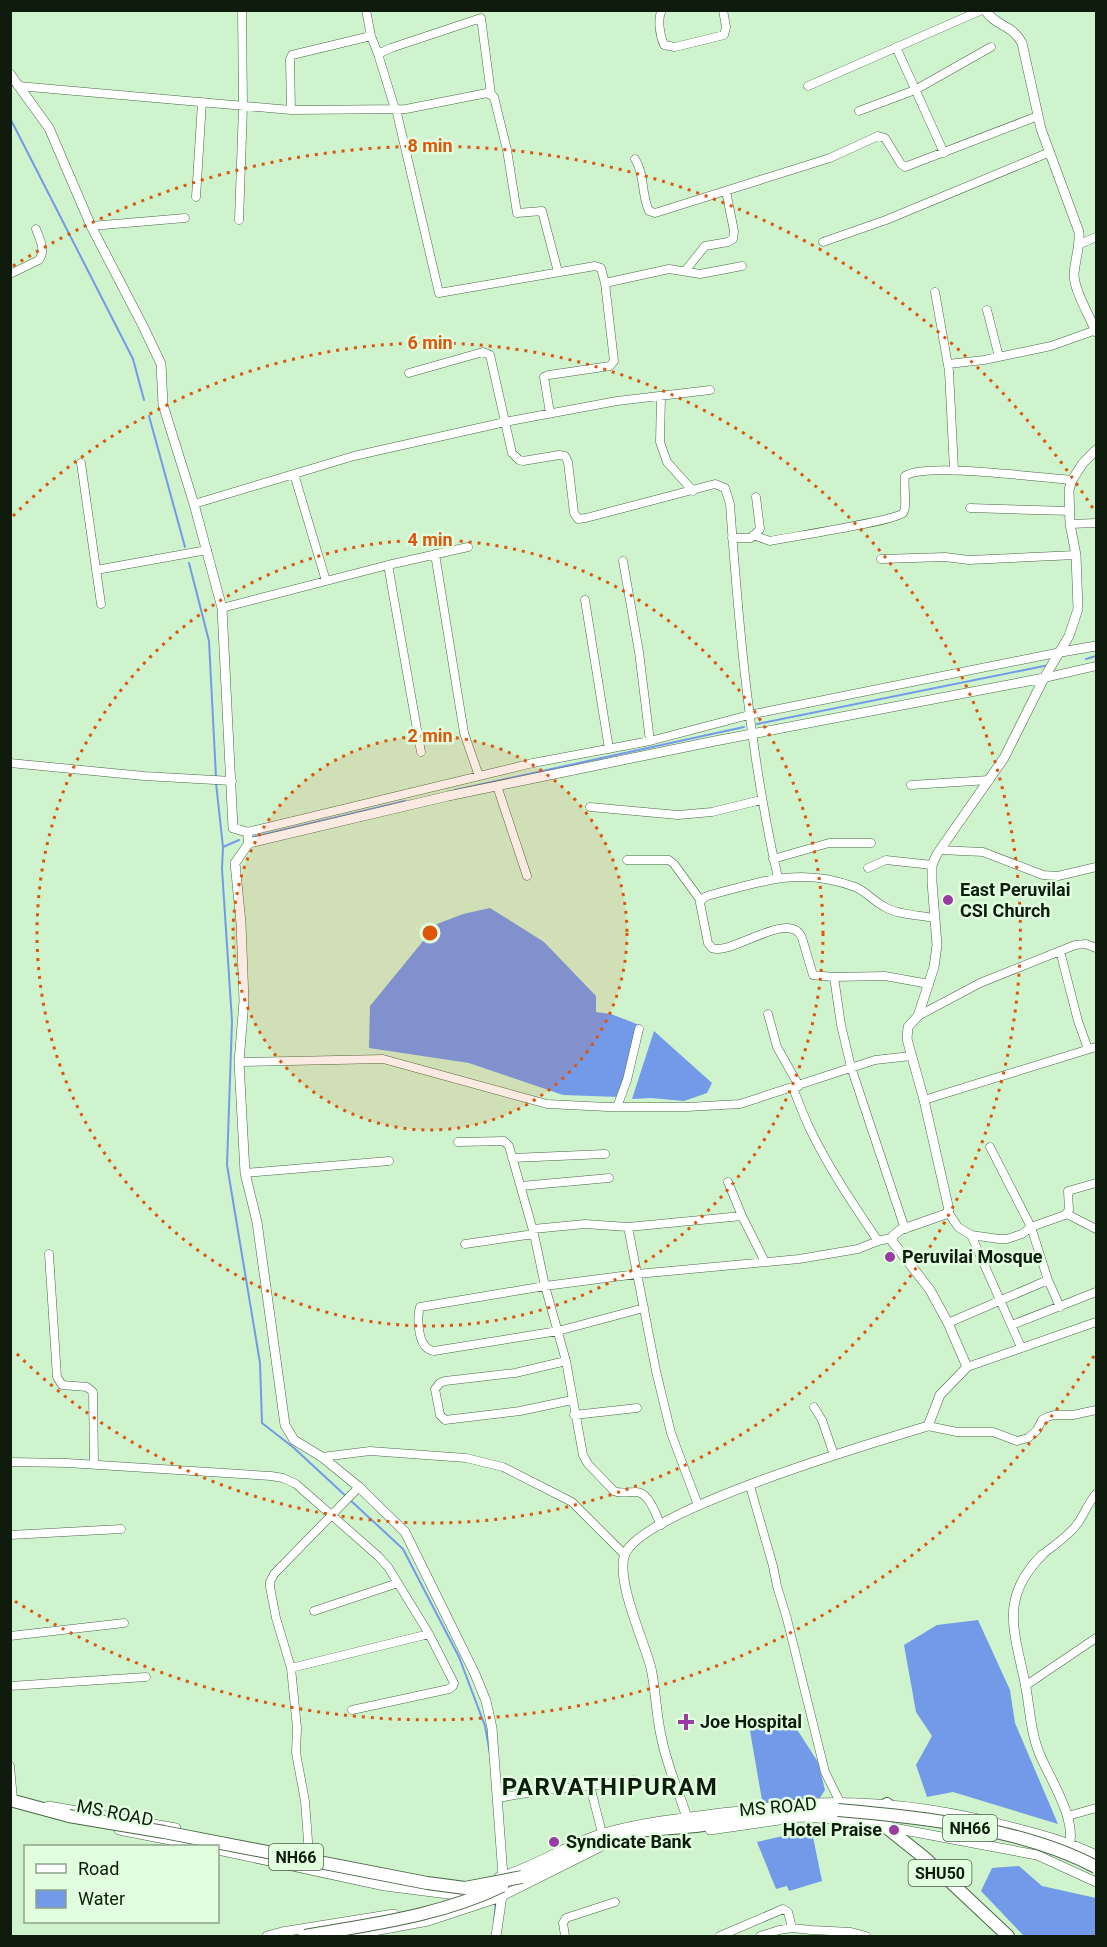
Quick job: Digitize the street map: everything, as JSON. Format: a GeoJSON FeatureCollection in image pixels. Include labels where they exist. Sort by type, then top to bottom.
{"type":"FeatureCollection","features":[{"type":"Feature","properties":{"kind":"main road","name":"NH66"},"geometry":{"type":"LineString","coordinates":[[16,1801],[69,1816],[465,1888],[522,1877],[594,1843],[635,1831],[696,1826],[811,1810],[900,1815],[983,1830],[1044,1845],[1096,1867]]}},
{"type":"Feature","properties":{"kind":"main road"},"geometry":{"type":"LineString","coordinates":[[886,1827],[887,1804]]}},
{"type":"Feature","properties":{"kind":"main road","name":"SHU50"},"geometry":{"type":"LineString","coordinates":[[886,1827],[926,1859],[1008,1936]]}},
{"type":"Feature","properties":{"kind":"main road"},"geometry":{"type":"LineString","coordinates":[[305,1936],[410,1918],[441,1910],[471,1900],[522,1877]]}},
{"type":"Feature","properties":{"kind":"street"},"geometry":{"type":"LineString","coordinates":[[239,220],[243,106],[242,10]]}},
{"type":"Feature","properties":{"kind":"street"},"geometry":{"type":"LineString","coordinates":[[366,10],[371,36],[395,109],[439,293],[598,266],[603,272],[614,358],[612,365],[544,377],[550,413]]}},
{"type":"Feature","properties":{"kind":"street"},"geometry":{"type":"LineString","coordinates":[[663,10],[659,18],[662,40],[664,45],[675,47],[724,35],[726,27],[723,10]]}},
{"type":"Feature","properties":{"kind":"street"},"geometry":{"type":"LineString","coordinates":[[808,86],[984,10],[999,24],[1017,33],[1022,43],[1038,116],[1079,232],[1080,244],[1074,274],[1076,285],[1096,331],[1051,346],[999,357],[948,364]]}},
{"type":"Feature","properties":{"kind":"street"},"geometry":{"type":"LineString","coordinates":[[378,54],[481,18],[491,94],[494,97],[507,150],[517,213],[542,211],[558,272]]}},
{"type":"Feature","properties":{"kind":"street"},"geometry":{"type":"LineString","coordinates":[[291,110],[290,59],[292,56],[371,36]]}},
{"type":"Feature","properties":{"kind":"street"},"geometry":{"type":"LineString","coordinates":[[896,47],[944,153]]}},
{"type":"Feature","properties":{"kind":"street"},"geometry":{"type":"LineString","coordinates":[[859,111],[915,90],[991,47]]}},
{"type":"Feature","properties":{"kind":"street"},"geometry":{"type":"LineString","coordinates":[[10,74],[49,128],[92,226],[160,364],[163,405],[194,504],[222,608],[233,828],[248,832],[533,763],[650,741],[749,715],[1096,646]]}},
{"type":"Feature","properties":{"kind":"street"},"geometry":{"type":"LineString","coordinates":[[18,86],[291,110],[406,109],[491,94]]}},
{"type":"Feature","properties":{"kind":"street"},"geometry":{"type":"LineString","coordinates":[[196,197],[202,102]]}},
{"type":"Feature","properties":{"kind":"street"},"geometry":{"type":"LineString","coordinates":[[635,159],[640,169],[645,201],[652,213],[830,158],[878,136],[885,138],[903,167],[1038,116]]}},
{"type":"Feature","properties":{"kind":"street"},"geometry":{"type":"LineString","coordinates":[[823,242],[886,220],[1050,152]]}},
{"type":"Feature","properties":{"kind":"street"},"geometry":{"type":"LineString","coordinates":[[685,271],[705,246],[734,239],[726,191]]}},
{"type":"Feature","properties":{"kind":"street"},"geometry":{"type":"LineString","coordinates":[[92,226],[185,218]]}},
{"type":"Feature","properties":{"kind":"street"},"geometry":{"type":"LineString","coordinates":[[10,274],[39,260],[42,256],[43,249],[36,229]]}},
{"type":"Feature","properties":{"kind":"street"},"geometry":{"type":"LineString","coordinates":[[1080,244],[1096,237]]}},
{"type":"Feature","properties":{"kind":"street"},"geometry":{"type":"LineString","coordinates":[[605,283],[669,269],[700,274],[742,267]]}},
{"type":"Feature","properties":{"kind":"street"},"geometry":{"type":"LineString","coordinates":[[935,292],[948,364],[954,470]]}},
{"type":"Feature","properties":{"kind":"street"},"geometry":{"type":"LineString","coordinates":[[987,310],[999,357]]}},
{"type":"Feature","properties":{"kind":"street"},"geometry":{"type":"LineString","coordinates":[[409,373],[487,352],[492,358],[510,448],[515,458],[524,461],[565,456],[568,462],[574,513],[578,519],[715,484],[725,488],[730,504],[749,715],[761,800],[778,878]]}},
{"type":"Feature","properties":{"kind":"street"},"geometry":{"type":"LineString","coordinates":[[194,504],[354,456],[505,422],[617,401],[710,390]]}},
{"type":"Feature","properties":{"kind":"street"},"geometry":{"type":"LineString","coordinates":[[661,396],[660,442],[667,462],[693,491]]}},
{"type":"Feature","properties":{"kind":"street"},"geometry":{"type":"LineString","coordinates":[[918,1016],[934,967],[936,945],[932,865],[1004,758],[1044,678],[1069,636],[1078,609],[1076,555],[1070,524],[1069,490],[1072,480],[1083,463],[1096,450]]}},
{"type":"Feature","properties":{"kind":"street"},"geometry":{"type":"LineString","coordinates":[[81,463],[101,604]]}},
{"type":"Feature","properties":{"kind":"street"},"geometry":{"type":"LineString","coordinates":[[753,535],[770,541],[877,521],[901,514],[905,508],[905,476],[913,472],[954,470],[1072,480]]}},
{"type":"Feature","properties":{"kind":"street"},"geometry":{"type":"LineString","coordinates":[[294,474],[326,581]]}},
{"type":"Feature","properties":{"kind":"street"},"geometry":{"type":"LineString","coordinates":[[732,538],[751,538],[760,529],[756,497]]}},
{"type":"Feature","properties":{"kind":"street"},"geometry":{"type":"LineString","coordinates":[[970,508],[1069,511]]}},
{"type":"Feature","properties":{"kind":"street"},"geometry":{"type":"LineString","coordinates":[[1070,524],[1096,524]]}},
{"type":"Feature","properties":{"kind":"street"},"geometry":{"type":"LineString","coordinates":[[222,608],[468,547]]}},
{"type":"Feature","properties":{"kind":"street"},"geometry":{"type":"LineString","coordinates":[[96,570],[207,550]]}},
{"type":"Feature","properties":{"kind":"street"},"geometry":{"type":"LineString","coordinates":[[435,554],[464,733],[479,776]]}},
{"type":"Feature","properties":{"kind":"street"},"geometry":{"type":"LineString","coordinates":[[881,559],[945,557],[969,560],[1076,555]]}},
{"type":"Feature","properties":{"kind":"street"},"geometry":{"type":"LineString","coordinates":[[623,561],[639,652],[650,741]]}},
{"type":"Feature","properties":{"kind":"street"},"geometry":{"type":"LineString","coordinates":[[388,565],[420,752]]}},
{"type":"Feature","properties":{"kind":"street"},"geometry":{"type":"LineString","coordinates":[[585,600],[609,749]]}},
{"type":"Feature","properties":{"kind":"street"},"geometry":{"type":"LineString","coordinates":[[249,843],[497,786],[1096,666]]}},
{"type":"Feature","properties":{"kind":"street"},"geometry":{"type":"LineString","coordinates":[[10,763],[144,776],[232,781]]}},
{"type":"Feature","properties":{"kind":"street"},"geometry":{"type":"LineString","coordinates":[[911,785],[989,780]]}},
{"type":"Feature","properties":{"kind":"street"},"geometry":{"type":"LineString","coordinates":[[497,786],[527,876]]}},
{"type":"Feature","properties":{"kind":"street"},"geometry":{"type":"LineString","coordinates":[[590,807],[678,814],[712,812],[761,800]]}},
{"type":"Feature","properties":{"kind":"street"},"geometry":{"type":"LineString","coordinates":[[248,832],[249,843],[235,863],[241,923],[244,1001],[239,1062],[245,1173],[257,1222],[285,1425],[294,1440],[322,1457],[356,1491],[405,1532],[475,1674],[486,1701],[492,1728],[498,1798],[503,1876],[496,1936]]}},
{"type":"Feature","properties":{"kind":"street"},"geometry":{"type":"LineString","coordinates":[[773,859],[829,843],[871,843]]}},
{"type":"Feature","properties":{"kind":"street"},"geometry":{"type":"LineString","coordinates":[[940,850],[983,852],[1043,875],[1058,876],[1096,867]]}},
{"type":"Feature","properties":{"kind":"street"},"geometry":{"type":"LineString","coordinates":[[627,861],[669,860],[674,864],[701,901],[708,943],[712,948],[722,950],[773,931],[796,930],[800,932],[813,975],[885,976],[928,984]]}},
{"type":"Feature","properties":{"kind":"street"},"geometry":{"type":"LineString","coordinates":[[868,868],[886,860],[932,865]]}},
{"type":"Feature","properties":{"kind":"street"},"geometry":{"type":"LineString","coordinates":[[701,901],[707,896],[778,878],[825,877],[862,890],[890,910],[934,918]]}},
{"type":"Feature","properties":{"kind":"street"},"geometry":{"type":"LineString","coordinates":[[1096,948],[1081,944],[980,983],[918,1016],[908,1027],[907,1032],[948,1212],[958,1227],[971,1236],[1007,1239],[1066,1214],[1069,1210],[1068,1191],[1096,1183]]}},
{"type":"Feature","properties":{"kind":"street"},"geometry":{"type":"LineString","coordinates":[[1060,951],[1078,1021],[1088,1049]]}},
{"type":"Feature","properties":{"kind":"street"},"geometry":{"type":"LineString","coordinates":[[834,977],[841,1025],[851,1067],[905,1229]]}},
{"type":"Feature","properties":{"kind":"street"},"geometry":{"type":"LineString","coordinates":[[768,1014],[777,1047],[796,1087],[809,1127],[829,1166],[878,1240]]}},
{"type":"Feature","properties":{"kind":"street"},"geometry":{"type":"LineString","coordinates":[[617,1107],[627,1080],[639,1029]]}},
{"type":"Feature","properties":{"kind":"street"},"geometry":{"type":"LineString","coordinates":[[924,1100],[1096,1047]]}},
{"type":"Feature","properties":{"kind":"street"},"geometry":{"type":"LineString","coordinates":[[239,1062],[383,1059],[547,1104],[687,1107],[740,1104],[875,1060],[911,1056]]}},
{"type":"Feature","properties":{"kind":"street"},"geometry":{"type":"LineString","coordinates":[[459,1142],[504,1141],[510,1146],[566,1360],[574,1415],[583,1455],[588,1464],[615,1491],[619,1493],[638,1491],[645,1494],[661,1525]]}},
{"type":"Feature","properties":{"kind":"street"},"geometry":{"type":"LineString","coordinates":[[990,1147],[1031,1227],[1048,1280],[1060,1307]]}},
{"type":"Feature","properties":{"kind":"street"},"geometry":{"type":"LineString","coordinates":[[512,1158],[605,1154]]}},
{"type":"Feature","properties":{"kind":"street"},"geometry":{"type":"LineString","coordinates":[[245,1173],[389,1161]]}},
{"type":"Feature","properties":{"kind":"street"},"geometry":{"type":"LineString","coordinates":[[521,1186],[609,1179]]}},
{"type":"Feature","properties":{"kind":"street"},"geometry":{"type":"LineString","coordinates":[[728,1182],[765,1262]]}},
{"type":"Feature","properties":{"kind":"street"},"geometry":{"type":"LineString","coordinates":[[644,1308],[558,1331],[434,1351],[423,1344],[418,1314],[420,1307],[545,1286],[637,1274],[799,1260],[858,1249],[878,1240],[891,1238],[905,1229],[948,1212]]}},
{"type":"Feature","properties":{"kind":"street"},"geometry":{"type":"LineString","coordinates":[[1066,1214],[1096,1229]]}},
{"type":"Feature","properties":{"kind":"street"},"geometry":{"type":"LineString","coordinates":[[465,1244],[585,1224],[628,1227],[742,1216]]}},
{"type":"Feature","properties":{"kind":"street"},"geometry":{"type":"LineString","coordinates":[[628,1227],[670,1433],[698,1505]]}},
{"type":"Feature","properties":{"kind":"street"},"geometry":{"type":"LineString","coordinates":[[971,1236],[1022,1347]]}},
{"type":"Feature","properties":{"kind":"street"},"geometry":{"type":"LineString","coordinates":[[891,1238],[893,1244],[930,1290],[948,1323],[967,1367]]}},
{"type":"Feature","properties":{"kind":"street"},"geometry":{"type":"LineString","coordinates":[[48,1254],[57,1377],[62,1384],[87,1387],[93,1392],[94,1464]]}},
{"type":"Feature","properties":{"kind":"street"},"geometry":{"type":"LineString","coordinates":[[948,1323],[1048,1280]]}},
{"type":"Feature","properties":{"kind":"street"},"geometry":{"type":"LineString","coordinates":[[1012,1325],[1096,1292]]}},
{"type":"Feature","properties":{"kind":"street"},"geometry":{"type":"LineString","coordinates":[[928,1426],[940,1395],[967,1367],[1096,1322]]}},
{"type":"Feature","properties":{"kind":"street"},"geometry":{"type":"LineString","coordinates":[[566,1360],[515,1373],[445,1381],[435,1389],[440,1415],[445,1420],[520,1411],[572,1400]]}},
{"type":"Feature","properties":{"kind":"street"},"geometry":{"type":"LineString","coordinates":[[814,1407],[822,1420],[834,1455]]}},
{"type":"Feature","properties":{"kind":"street"},"geometry":{"type":"LineString","coordinates":[[574,1415],[637,1408]]}},
{"type":"Feature","properties":{"kind":"street"},"geometry":{"type":"LineString","coordinates":[[687,1818],[662,1741],[651,1668],[622,1569],[630,1546],[641,1536],[698,1505],[834,1455],[928,1426],[957,1431],[993,1432],[1017,1441],[1028,1438],[1047,1417],[1096,1410]]}},
{"type":"Feature","properties":{"kind":"street"},"geometry":{"type":"LineString","coordinates":[[322,1457],[370,1451],[466,1458],[503,1467],[572,1502],[625,1555]]}},
{"type":"Feature","properties":{"kind":"street"},"geometry":{"type":"LineString","coordinates":[[10,1462],[94,1464],[283,1478],[296,1484],[378,1556],[398,1583],[429,1634],[453,1682],[452,1688],[352,1710]]}},
{"type":"Feature","properties":{"kind":"street"},"geometry":{"type":"LineString","coordinates":[[750,1486],[787,1618],[825,1772],[840,1802]]}},
{"type":"Feature","properties":{"kind":"street"},"geometry":{"type":"LineString","coordinates":[[309,1854],[305,1801],[296,1754],[297,1728],[291,1668],[276,1618],[270,1582],[274,1574],[356,1491]]}},
{"type":"Feature","properties":{"kind":"street"},"geometry":{"type":"LineString","coordinates":[[1062,1865],[1070,1845],[1068,1816],[1039,1753],[1032,1729],[1014,1636],[1014,1601],[1025,1574],[1041,1555],[1060,1543],[1079,1522],[1096,1494]]}},
{"type":"Feature","properties":{"kind":"street"},"geometry":{"type":"LineString","coordinates":[[10,1535],[121,1529]]}},
{"type":"Feature","properties":{"kind":"street"},"geometry":{"type":"LineString","coordinates":[[314,1611],[398,1583]]}},
{"type":"Feature","properties":{"kind":"street"},"geometry":{"type":"LineString","coordinates":[[10,1636],[124,1623]]}},
{"type":"Feature","properties":{"kind":"street"},"geometry":{"type":"LineString","coordinates":[[291,1668],[429,1634]]}},
{"type":"Feature","properties":{"kind":"street"},"geometry":{"type":"LineString","coordinates":[[1025,1686],[1096,1638]]}},
{"type":"Feature","properties":{"kind":"street"},"geometry":{"type":"LineString","coordinates":[[10,1686],[146,1677]]}},
{"type":"Feature","properties":{"kind":"street"},"geometry":{"type":"LineString","coordinates":[[10,1766],[16,1801],[159,1825],[427,1880],[465,1882],[503,1876],[602,1833],[638,1825],[814,1803],[840,1802],[909,1806],[999,1823],[1050,1837],[1096,1856]]}},
{"type":"Feature","properties":{"kind":"street"},"geometry":{"type":"LineString","coordinates":[[498,1798],[551,1789],[634,1780]]}},
{"type":"Feature","properties":{"kind":"street"},"geometry":{"type":"LineString","coordinates":[[590,1786],[602,1833]]}},
{"type":"Feature","properties":{"kind":"street","name":"MS ROAD"},"geometry":{"type":"LineString","coordinates":[[16,1801],[64,1820],[164,1843],[189,1845]]}},
{"type":"Feature","properties":{"kind":"street"},"geometry":{"type":"LineString","coordinates":[[1068,1816],[1096,1808]]}},
{"type":"Feature","properties":{"kind":"street","name":"MS ROAD"},"geometry":{"type":"LineString","coordinates":[[350,1936],[428,1921],[502,1896],[599,1847],[637,1837],[732,1828],[800,1817],[837,1818],[1037,1855],[1096,1882]]}},
{"type":"Feature","properties":{"kind":"street","name":"MS ROAD"},"geometry":{"type":"LineString","coordinates":[[219,1850],[385,1886],[468,1896],[502,1896]]}},
{"type":"Feature","properties":{"kind":"street","name":"MS ROAD"},"geometry":{"type":"LineString","coordinates":[[267,1936],[423,1910],[468,1896],[503,1876]]}},
{"type":"Feature","properties":{"kind":"street"},"geometry":{"type":"LineString","coordinates":[[565,1936],[563,1923],[566,1918],[615,1902]]}},
{"type":"Feature","properties":{"kind":"street"},"geometry":{"type":"LineString","coordinates":[[720,1936],[785,1909],[792,1928]]}},
{"type":"Feature","properties":{"kind":"street"},"geometry":{"type":"LineString","coordinates":[[760,1936],[792,1928],[851,1932],[866,1936]]}},
{"type":"Feature","properties":{"kind":"water"},"geometry":{"type":"Polygon","coordinates":[[[490,908],[544,942],[596,996],[596,1012],[611,1014],[642,1026],[619,1097],[563,1095],[469,1063],[369,1048],[370,1006],[437,924],[463,914],[490,908]]]}},
{"type":"Feature","properties":{"kind":"water"},"geometry":{"type":"Polygon","coordinates":[[[654,1031],[712,1083],[707,1093],[684,1101],[632,1099],[654,1031]]]}},
{"type":"Feature","properties":{"kind":"water"},"geometry":{"type":"Polygon","coordinates":[[[978,1620],[1010,1690],[1015,1723],[1058,1824],[953,1792],[927,1797],[916,1765],[932,1736],[916,1712],[904,1645],[937,1625],[978,1620]]]}},
{"type":"Feature","properties":{"kind":"water"},"geometry":{"type":"Polygon","coordinates":[[[787,1714],[818,1762],[825,1790],[818,1801],[763,1806],[749,1725],[787,1714]]]}},
{"type":"Feature","properties":{"kind":"water"},"geometry":{"type":"Polygon","coordinates":[[[792,1834],[813,1837],[822,1881],[789,1891],[787,1886],[776,1889],[757,1842],[792,1834]]]}},
{"type":"Feature","properties":{"kind":"water"},"geometry":{"type":"Polygon","coordinates":[[[1019,1866],[1042,1886],[1096,1898],[1096,1936],[1024,1936],[981,1891],[992,1868],[1019,1866]]]}},
{"type":"Feature","properties":{"kind":"waterway"},"geometry":{"type":"LineString","coordinates":[[10,118],[133,359],[144,400]]}},
{"type":"Feature","properties":{"kind":"waterway"},"geometry":{"type":"LineString","coordinates":[[149,416],[185,547]]}},
{"type":"Feature","properties":{"kind":"waterway"},"geometry":{"type":"LineString","coordinates":[[189,563],[209,641],[216,777]]}},
{"type":"Feature","properties":{"kind":"waterway"},"geometry":{"type":"LineString","coordinates":[[1086,659],[1096,656]]}},
{"type":"Feature","properties":{"kind":"waterway"},"geometry":{"type":"LineString","coordinates":[[757,724],[1049,665]]}},
{"type":"Feature","properties":{"kind":"waterway"},"geometry":{"type":"LineString","coordinates":[[455,790],[744,727]]}},
{"type":"Feature","properties":{"kind":"waterway"},"geometry":{"type":"LineString","coordinates":[[216,783],[223,847],[222,869],[232,1021],[227,1165],[260,1363],[262,1423],[294,1448],[403,1549],[459,1657],[485,1726],[490,1754]]}},
{"type":"Feature","properties":{"kind":"waterway"},"geometry":{"type":"LineString","coordinates":[[253,837],[405,801]]}},
{"type":"Feature","properties":{"kind":"waterway"},"geometry":{"type":"LineString","coordinates":[[223,847],[239,840]]}},
{"type":"Feature","properties":{"kind":"waterway"},"geometry":{"type":"LineString","coordinates":[[494,1922],[496,1902]]}},
{"type":"Feature","properties":{"kind":"place","name":"East Peruvilai CSI Church"},"geometry":{"type":"Point","coordinates":[948,900]}},
{"type":"Feature","properties":{"kind":"place","name":"Peruvilai Mosque"},"geometry":{"type":"Point","coordinates":[890,1257]}},
{"type":"Feature","properties":{"kind":"place","name":"Joe Hospital"},"geometry":{"type":"Point","coordinates":[686,1722]}},
{"type":"Feature","properties":{"kind":"place","name":"Hotel Praise"},"geometry":{"type":"Point","coordinates":[894,1830]}},
{"type":"Feature","properties":{"kind":"place","name":"Syndicate Bank"},"geometry":{"type":"Point","coordinates":[554,1842]}},
{"type":"Feature","properties":{"kind":"district","name":"PARVATHIPURAM"},"geometry":{"type":"Point","coordinates":[610,1787]}}]}
